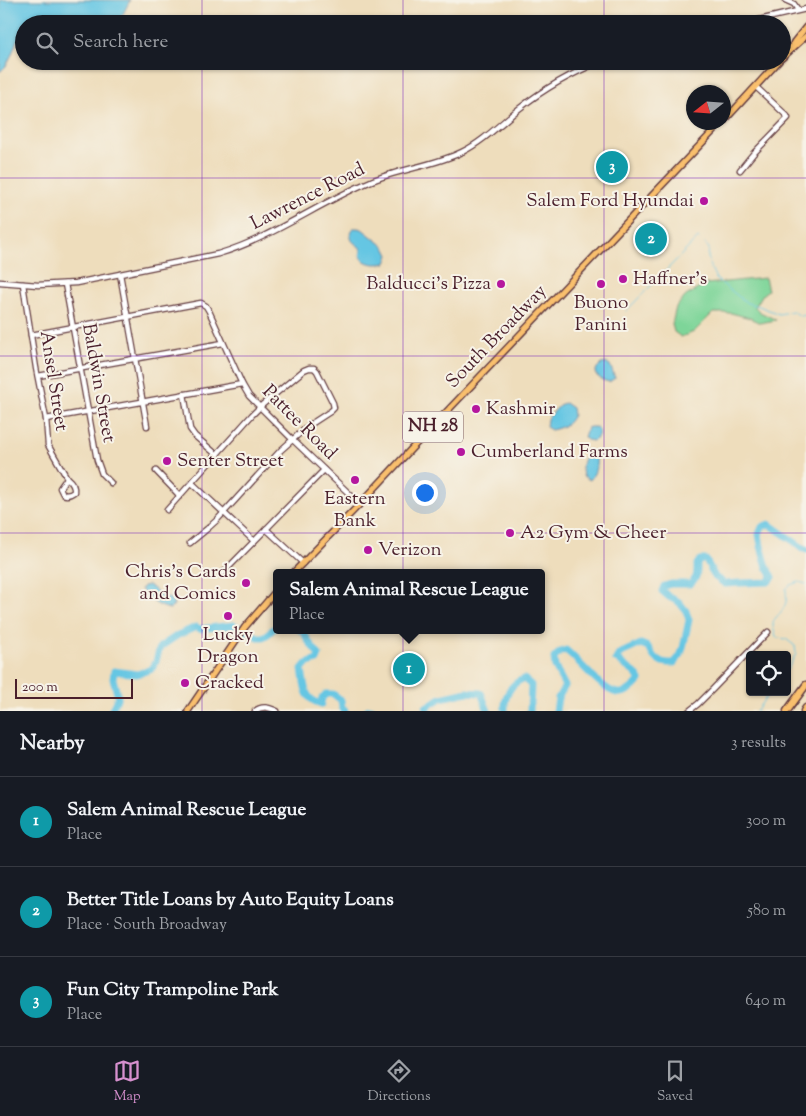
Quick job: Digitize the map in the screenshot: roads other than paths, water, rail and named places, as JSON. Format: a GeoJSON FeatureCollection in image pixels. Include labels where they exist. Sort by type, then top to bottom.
{"type":"FeatureCollection","features":[{"type":"Feature","properties":{"kind":"highway"},"geometry":{"type":"LineString","coordinates":[[787,711],[806,685]]}},
{"type":"Feature","properties":{"kind":"main road"},"geometry":{"type":"LineString","coordinates":[[791,48],[806,28]]}},
{"type":"Feature","properties":{"kind":"main road"},"geometry":{"type":"LineString","coordinates":[[791,48],[806,36]]}},
{"type":"Feature","properties":{"kind":"main road","name":"South Broadway"},"geometry":{"type":"LineString","coordinates":[[731,114],[771,70]]}},
{"type":"Feature","properties":{"kind":"main road","name":"South Broadway"},"geometry":{"type":"LineString","coordinates":[[298,569],[715,130]]}},
{"type":"Feature","properties":{"kind":"main road"},"geometry":{"type":"LineString","coordinates":[[188,711],[239,635],[273,594]]}},
{"type":"Feature","properties":{"kind":"street"},"geometry":{"type":"LineString","coordinates":[[785,0],[794,4],[798,10]]}},
{"type":"Feature","properties":{"kind":"street"},"geometry":{"type":"LineString","coordinates":[[778,15],[806,8]]}},
{"type":"Feature","properties":{"kind":"street","name":"Lawrence Road"},"geometry":{"type":"LineString","coordinates":[[0,282],[48,285],[85,282],[232,250],[270,234],[335,198],[371,181],[462,152],[478,142],[520,107],[550,87],[581,70]]}},
{"type":"Feature","properties":{"kind":"street"},"geometry":{"type":"LineString","coordinates":[[740,170],[788,118],[756,87]]}},
{"type":"Feature","properties":{"kind":"street"},"geometry":{"type":"LineString","coordinates":[[120,274],[147,426]]}},
{"type":"Feature","properties":{"kind":"street","name":"Ansel Street"},"geometry":{"type":"LineString","coordinates":[[23,284],[46,419],[48,446],[67,478]]}},
{"type":"Feature","properties":{"kind":"street","name":"Baldwin Street"},"geometry":{"type":"LineString","coordinates":[[65,284],[87,411],[99,467],[102,474],[111,483]]}},
{"type":"Feature","properties":{"kind":"street","name":"Pattee Road"},"geometry":{"type":"LineString","coordinates":[[128,317],[201,303],[206,306],[249,396],[292,440],[360,504]]}},
{"type":"Feature","properties":{"kind":"street"},"geometry":{"type":"LineString","coordinates":[[31,335],[128,317]]}},
{"type":"Feature","properties":{"kind":"street"},"geometry":{"type":"LineString","coordinates":[[38,376],[223,343]]}},
{"type":"Feature","properties":{"kind":"street"},"geometry":{"type":"LineString","coordinates":[[167,510],[260,407],[304,370],[314,368],[331,399],[334,408],[332,411],[308,426],[281,450],[207,529],[190,543]]}},
{"type":"Feature","properties":{"kind":"street"},"geometry":{"type":"LineString","coordinates":[[46,419],[242,384]]}},
{"type":"Feature","properties":{"kind":"street"},"geometry":{"type":"LineString","coordinates":[[184,394],[190,428],[195,436],[218,454]]}},
{"type":"Feature","properties":{"kind":"street"},"geometry":{"type":"LineString","coordinates":[[221,575],[324,470]]}},
{"type":"Feature","properties":{"kind":"street"},"geometry":{"type":"LineString","coordinates":[[156,471],[180,496]]}},
{"type":"Feature","properties":{"kind":"street"},"geometry":{"type":"LineString","coordinates":[[192,483],[254,541]]}},
{"type":"Feature","properties":{"kind":"street"},"geometry":{"type":"LineString","coordinates":[[266,529],[303,563]]}},
{"type":"Feature","properties":{"kind":"street"},"geometry":{"type":"LineString","coordinates":[[688,711],[698,704],[768,632]]}},
{"type":"Feature","properties":{"kind":"street"},"geometry":{"type":"LineString","coordinates":[[255,711],[262,707],[277,711]]}},
{"type":"Feature","properties":{"kind":"water"},"geometry":{"type":"Polygon","coordinates":[[[0,0],[130,0],[122,15],[15,15],[15,46],[6,66],[0,72],[0,0]]]}},
{"type":"Feature","properties":{"kind":"water"},"geometry":{"type":"Polygon","coordinates":[[[353,228],[362,229],[385,247],[389,255],[386,263],[371,264],[364,261],[360,255],[360,248],[351,238],[353,228]]]}},
{"type":"Feature","properties":{"kind":"water"},"geometry":{"type":"Polygon","coordinates":[[[607,363],[610,365],[615,378],[609,382],[602,380],[595,374],[601,364],[607,363]]]}},
{"type":"Feature","properties":{"kind":"water"},"geometry":{"type":"Polygon","coordinates":[[[565,403],[572,408],[573,415],[569,421],[564,426],[555,429],[551,430],[546,427],[547,419],[561,404],[565,403]]]}},
{"type":"Feature","properties":{"kind":"water"},"geometry":{"type":"Polygon","coordinates":[[[595,427],[599,430],[598,437],[593,441],[587,440],[584,437],[587,428],[595,427]]]}},
{"type":"Feature","properties":{"kind":"water"},"geometry":{"type":"Polygon","coordinates":[[[592,453],[596,455],[596,466],[590,480],[583,476],[582,465],[586,456],[592,453]]]}},
{"type":"Feature","properties":{"kind":"water"},"geometry":{"type":"Polygon","coordinates":[[[148,585],[161,595],[171,599],[174,605],[170,609],[150,599],[141,589],[143,586],[148,585]]]}},
{"type":"Feature","properties":{"kind":"waterway"},"geometry":{"type":"LineString","coordinates":[[626,311],[699,239]]}},
{"type":"Feature","properties":{"kind":"waterway"},"geometry":{"type":"LineString","coordinates":[[705,244],[709,248],[708,257],[716,279],[747,303],[779,314],[793,311],[800,316],[806,315]]}},
{"type":"Feature","properties":{"kind":"waterway"},"geometry":{"type":"LineString","coordinates":[[556,711],[558,698],[565,686],[555,667],[554,658],[560,652],[566,650],[605,687],[617,693],[627,691],[640,680],[635,673],[616,659],[619,654],[641,644],[648,647],[654,657],[662,662],[674,663],[680,656],[683,648],[689,620],[686,611],[679,602],[662,591],[664,586],[690,584],[693,582],[697,573],[697,564],[700,560],[706,560],[715,577],[725,584],[768,582],[773,577],[767,567],[759,534],[762,527],[769,524],[806,550]]}},
{"type":"Feature","properties":{"kind":"waterway"},"geometry":{"type":"LineString","coordinates":[[791,663],[796,654],[795,646],[786,639],[777,638],[773,625],[784,608],[786,589],[790,585],[799,582],[806,584]]}},
{"type":"Feature","properties":{"kind":"waterway"},"geometry":{"type":"LineString","coordinates":[[111,711],[118,697],[113,679],[114,671],[137,674],[152,669],[160,647],[178,635],[196,627],[200,629],[234,625],[258,637],[263,637],[273,629]]}},
{"type":"Feature","properties":{"kind":"waterway"},"geometry":{"type":"LineString","coordinates":[[305,634],[319,655],[317,660],[306,664],[302,669],[308,695],[315,702],[321,704],[322,698],[326,694],[333,694],[341,700],[342,708],[345,711]]}},
{"type":"Feature","properties":{"kind":"waterway"},"geometry":{"type":"LineString","coordinates":[[505,711],[509,691],[515,684],[524,679],[531,685],[530,711]]}},
{"type":"Feature","properties":{"kind":"waterway"},"geometry":{"type":"LineString","coordinates":[[427,711],[426,707],[441,698],[467,692],[481,693],[488,711]]}},
{"type":"Feature","properties":{"kind":"waterway"},"geometry":{"type":"LineString","coordinates":[[756,711],[767,696]]}},
{"type":"Feature","properties":{"kind":"waterway"},"geometry":{"type":"LineString","coordinates":[[366,711],[369,709],[378,711]]}},
{"type":"Feature","properties":{"kind":"place","name":"Fun City Trampoline Park"},"geometry":{"type":"Point","coordinates":[612,167]}},
{"type":"Feature","properties":{"kind":"place","name":"Salem Ford Hyundai"},"geometry":{"type":"Point","coordinates":[704,201]}},
{"type":"Feature","properties":{"kind":"place","name":"Better Title Loans by Auto Equity Loans"},"geometry":{"type":"Point","coordinates":[651,239]}},
{"type":"Feature","properties":{"kind":"place","name":"Haffner's"},"geometry":{"type":"Point","coordinates":[623,279]}},
{"type":"Feature","properties":{"kind":"place","name":"Balducci's Pizza"},"geometry":{"type":"Point","coordinates":[501,284]}},
{"type":"Feature","properties":{"kind":"place","name":"Buono Panini"},"geometry":{"type":"Point","coordinates":[601,284]}},
{"type":"Feature","properties":{"kind":"place","name":"Kashmir"},"geometry":{"type":"Point","coordinates":[476,409]}},
{"type":"Feature","properties":{"kind":"place","name":"Cumberland Farms"},"geometry":{"type":"Point","coordinates":[461,452]}},
{"type":"Feature","properties":{"kind":"place","name":"Senter Street"},"geometry":{"type":"Point","coordinates":[167,461]}},
{"type":"Feature","properties":{"kind":"place","name":"Eastern Bank"},"geometry":{"type":"Point","coordinates":[355,480]}},
{"type":"Feature","properties":{"kind":"place","name":"A2 Gym & Cheer"},"geometry":{"type":"Point","coordinates":[510,533]}},
{"type":"Feature","properties":{"kind":"place","name":"Verizon"},"geometry":{"type":"Point","coordinates":[368,550]}},
{"type":"Feature","properties":{"kind":"place","name":"Chris's Cards and Comics"},"geometry":{"type":"Point","coordinates":[246,583]}},
{"type":"Feature","properties":{"kind":"place","name":"Lucky Dragon"},"geometry":{"type":"Point","coordinates":[228,616]}},
{"type":"Feature","properties":{"kind":"place","name":"Salem Animal Rescue League"},"geometry":{"type":"Point","coordinates":[409,669]}},
{"type":"Feature","properties":{"kind":"place","name":"Cracked"},"geometry":{"type":"Point","coordinates":[185,683]}}]}
